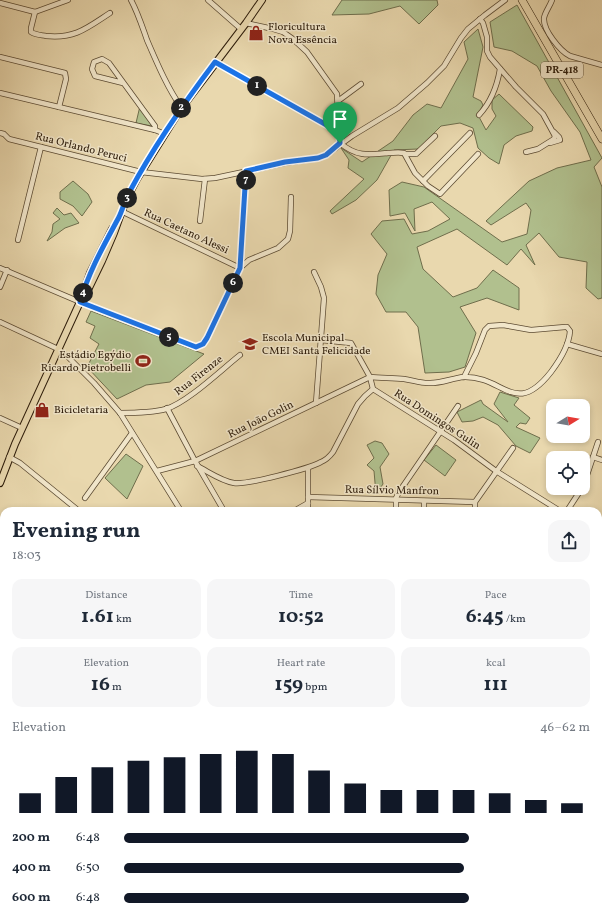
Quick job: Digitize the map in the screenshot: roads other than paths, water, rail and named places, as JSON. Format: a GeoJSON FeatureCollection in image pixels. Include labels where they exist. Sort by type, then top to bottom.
{"type":"FeatureCollection","features":[{"type":"Feature","properties":{"kind":"highway","name":"PR-418"},"geometry":{"type":"LineString","coordinates":[[522,0],[602,139]]}},
{"type":"Feature","properties":{"kind":"main road"},"geometry":{"type":"LineString","coordinates":[[80,302],[87,279],[129,193],[141,172],[181,107],[262,0]]}},
{"type":"Feature","properties":{"kind":"main road"},"geometry":{"type":"LineString","coordinates":[[0,483],[9,457],[58,349],[80,302],[89,288],[102,261],[114,234],[120,214]]}},
{"type":"Feature","properties":{"kind":"main road"},"geometry":{"type":"LineString","coordinates":[[102,261],[106,247],[105,242]]}},
{"type":"Feature","properties":{"kind":"street"},"geometry":{"type":"LineString","coordinates":[[1,3],[35,12],[68,0]]}},
{"type":"Feature","properties":{"kind":"street"},"geometry":{"type":"LineString","coordinates":[[131,0],[139,15],[147,40],[163,76],[181,107]]}},
{"type":"Feature","properties":{"kind":"street"},"geometry":{"type":"LineString","coordinates":[[208,0],[241,29]]}},
{"type":"Feature","properties":{"kind":"street","name":"Rua Orlando Peruci"},"geometry":{"type":"LineString","coordinates":[[0,133],[4,134],[9,139],[141,172],[205,179],[285,162],[318,158],[326,155],[340,143],[398,108],[425,85],[444,66],[461,38],[478,20],[505,0]]}},
{"type":"Feature","properties":{"kind":"street"},"geometry":{"type":"LineString","coordinates":[[552,0],[544,19],[550,34],[558,47],[570,56],[602,65]]}},
{"type":"Feature","properties":{"kind":"street"},"geometry":{"type":"LineString","coordinates":[[35,12],[31,32],[36,35],[52,37],[77,34],[110,13]]}},
{"type":"Feature","properties":{"kind":"street"},"geometry":{"type":"LineString","coordinates":[[478,20],[483,23],[487,37],[489,54],[516,87],[543,114],[552,131],[559,137],[560,140],[526,152]]}},
{"type":"Feature","properties":{"kind":"street"},"geometry":{"type":"LineString","coordinates":[[246,23],[278,30],[303,47],[335,90],[338,101],[340,143],[350,151],[358,154],[402,152],[405,154],[413,154],[418,152],[435,136]]}},
{"type":"Feature","properties":{"kind":"street"},"geometry":{"type":"LineString","coordinates":[[0,57],[63,72],[66,75],[59,107]]}},
{"type":"Feature","properties":{"kind":"street"},"geometry":{"type":"LineString","coordinates":[[123,83],[97,77],[93,74],[92,67],[94,62],[99,59],[105,60],[109,63],[155,127],[155,130]]}},
{"type":"Feature","properties":{"kind":"street"},"geometry":{"type":"LineString","coordinates":[[215,62],[339,132]]}},
{"type":"Feature","properties":{"kind":"street"},"geometry":{"type":"LineString","coordinates":[[479,116],[487,106],[496,88],[500,69]]}},
{"type":"Feature","properties":{"kind":"street"},"geometry":{"type":"LineString","coordinates":[[338,101],[360,84]]}},
{"type":"Feature","properties":{"kind":"street"},"geometry":{"type":"LineString","coordinates":[[0,93],[155,130],[164,134]]}},
{"type":"Feature","properties":{"kind":"street"},"geometry":{"type":"LineString","coordinates":[[423,181],[470,133]]}},
{"type":"Feature","properties":{"kind":"street"},"geometry":{"type":"LineString","coordinates":[[18,240],[41,147]]}},
{"type":"Feature","properties":{"kind":"street"},"geometry":{"type":"LineString","coordinates":[[405,154],[413,170],[423,181],[440,194],[478,154]]}},
{"type":"Feature","properties":{"kind":"street"},"geometry":{"type":"LineString","coordinates":[[240,268],[246,171]]}},
{"type":"Feature","properties":{"kind":"street"},"geometry":{"type":"LineString","coordinates":[[200,221],[205,179]]}},
{"type":"Feature","properties":{"kind":"street"},"geometry":{"type":"LineString","coordinates":[[0,268],[80,302],[193,347],[198,347],[203,344],[207,338],[240,268],[246,262],[278,248],[288,239],[290,231],[292,197]]}},
{"type":"Feature","properties":{"kind":"street","name":"Rua Caetano Alessi"},"geometry":{"type":"LineString","coordinates":[[120,214],[240,268]]}},
{"type":"Feature","properties":{"kind":"street"},"geometry":{"type":"LineString","coordinates":[[0,287],[7,270]]}},
{"type":"Feature","properties":{"kind":"street"},"geometry":{"type":"LineString","coordinates":[[314,272],[324,298],[316,403]]}},
{"type":"Feature","properties":{"kind":"street"},"geometry":{"type":"LineString","coordinates":[[0,323],[58,349],[94,383],[120,413],[179,507]]}},
{"type":"Feature","properties":{"kind":"street"},"geometry":{"type":"LineString","coordinates":[[370,377],[405,379],[428,384],[464,377],[479,380],[518,394],[526,393],[536,388],[558,362],[567,344],[570,333],[567,327],[527,330],[502,326],[489,326],[483,333],[476,353],[464,377]]}},
{"type":"Feature","properties":{"kind":"street"},"geometry":{"type":"LineString","coordinates":[[196,464],[224,480],[235,484],[246,483],[308,468],[323,462],[329,457],[358,404],[373,389],[370,377],[351,343],[321,340]]}},
{"type":"Feature","properties":{"kind":"street"},"geometry":{"type":"LineString","coordinates":[[567,344],[602,354]]}},
{"type":"Feature","properties":{"kind":"street","name":"Rua Firenze"},"geometry":{"type":"LineString","coordinates":[[120,413],[145,413],[167,408],[185,399],[240,355]]}},
{"type":"Feature","properties":{"kind":"street","name":"Rua João Golin"},"geometry":{"type":"LineString","coordinates":[[157,471],[196,464],[370,377]]}},
{"type":"Feature","properties":{"kind":"street","name":"Rua Domingos Gulin"},"geometry":{"type":"LineString","coordinates":[[373,389],[454,440],[496,471],[554,507]]}},
{"type":"Feature","properties":{"kind":"street"},"geometry":{"type":"LineString","coordinates":[[396,507],[396,500],[399,492],[458,406]]}},
{"type":"Feature","properties":{"kind":"street"},"geometry":{"type":"LineString","coordinates":[[167,408],[196,464],[222,507]]}},
{"type":"Feature","properties":{"kind":"street"},"geometry":{"type":"LineString","coordinates":[[0,418],[22,428]]}},
{"type":"Feature","properties":{"kind":"street"},"geometry":{"type":"LineString","coordinates":[[85,498],[132,433]]}},
{"type":"Feature","properties":{"kind":"street"},"geometry":{"type":"LineString","coordinates":[[590,466],[598,442]]}},
{"type":"Feature","properties":{"kind":"street"},"geometry":{"type":"LineString","coordinates":[[475,507],[475,502],[513,448]]}},
{"type":"Feature","properties":{"kind":"street"},"geometry":{"type":"LineString","coordinates":[[9,457],[20,463],[74,507]]}},
{"type":"Feature","properties":{"kind":"street"},"geometry":{"type":"LineString","coordinates":[[593,457],[602,460]]}},
{"type":"Feature","properties":{"kind":"street"},"geometry":{"type":"LineString","coordinates":[[308,468],[308,507]]}},
{"type":"Feature","properties":{"kind":"street"},"geometry":{"type":"LineString","coordinates":[[570,507],[578,495]]}},
{"type":"Feature","properties":{"kind":"street"},"geometry":{"type":"LineString","coordinates":[[299,507],[308,500]]}},
{"type":"Feature","properties":{"kind":"street","name":"Rua Sílvio Manfron"},"geometry":{"type":"LineString","coordinates":[[308,500],[475,502]]}},
{"type":"Feature","properties":{"kind":"street"},"geometry":{"type":"LineString","coordinates":[[424,501],[424,507]]}},
{"type":"Feature","properties":{"kind":"street"},"geometry":{"type":"LineString","coordinates":[[602,812],[602,819]]}},
{"type":"Feature","properties":{"kind":"place","name":"Floricultura Nova Essência"},"geometry":{"type":"Point","coordinates":[256,33]}},
{"type":"Feature","properties":{"kind":"place","name":"Escola Municipal CMEI Santa Felicidade"},"geometry":{"type":"Point","coordinates":[250,344]}},
{"type":"Feature","properties":{"kind":"place","name":"Estádio Egýdio Ricardo Pietrobelli"},"geometry":{"type":"Point","coordinates":[143,361]}},
{"type":"Feature","properties":{"kind":"place","name":"Bicicletaria"},"geometry":{"type":"Point","coordinates":[42,410]}}]}
